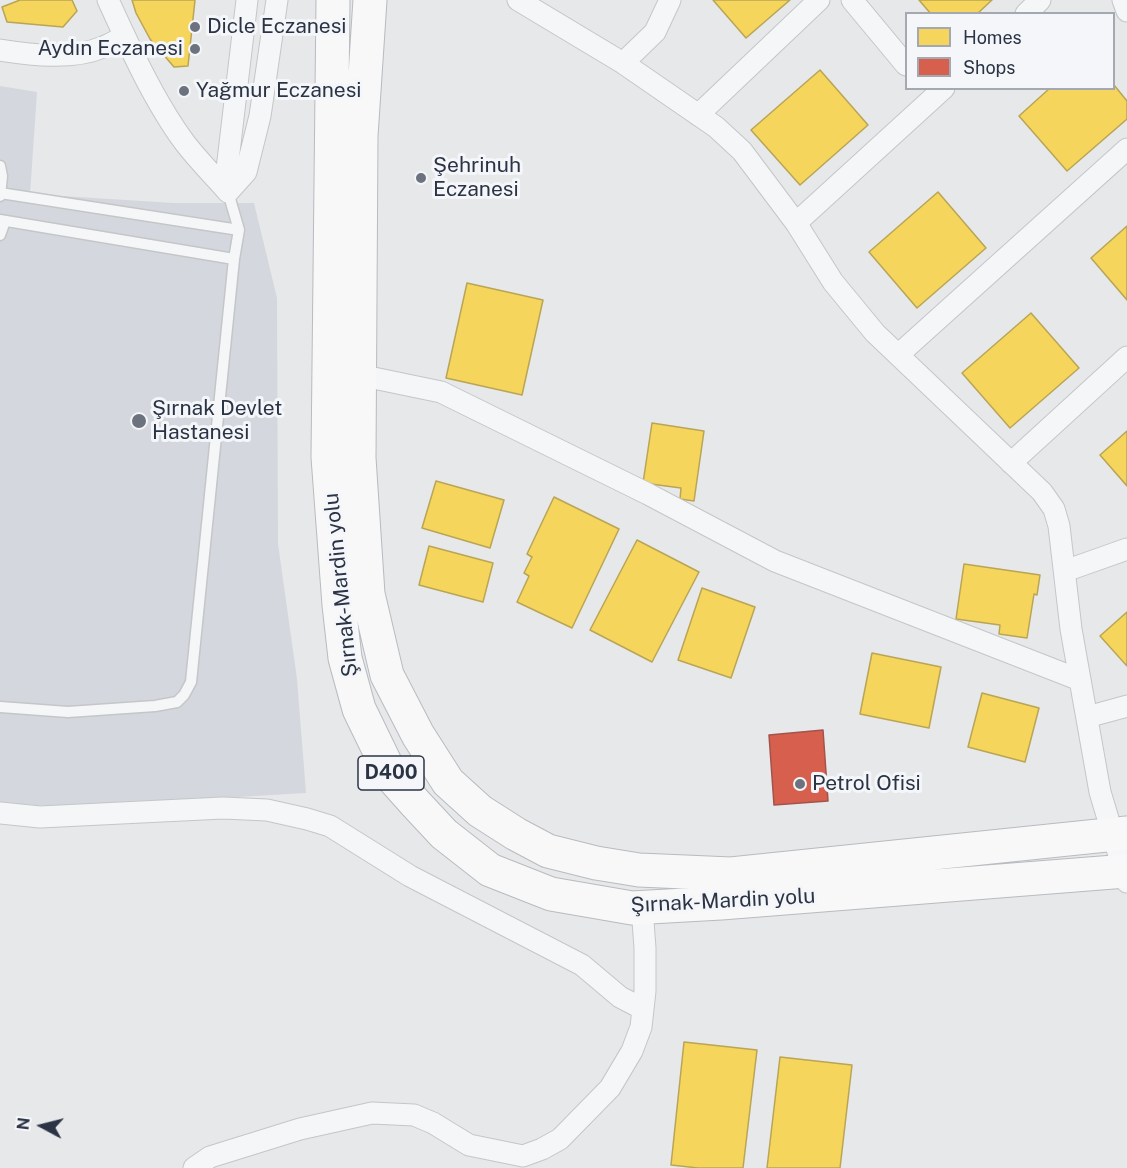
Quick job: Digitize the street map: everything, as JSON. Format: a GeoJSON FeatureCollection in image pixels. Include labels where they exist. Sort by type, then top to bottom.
{"type":"FeatureCollection","features":[{"type":"Feature","properties":{"kind":"highway","name":"Şırnak-Mardin yolu"},"geometry":{"type":"LineString","coordinates":[[333,0],[328,457],[345,658],[359,709],[393,777],[444,834],[490,870],[551,894],[632,908],[1126,875]]}},
{"type":"Feature","properties":{"kind":"highway","name":"Şırnak-Mardin yolu"},"geometry":{"type":"LineString","coordinates":[[370,0],[361,136],[359,375],[359,458],[368,594],[387,675],[418,735],[448,782],[480,811],[548,851],[596,863],[639,870],[730,874],[1120,834]]}},
{"type":"Feature","properties":{"kind":"street"},"geometry":{"type":"LineString","coordinates":[[108,0],[124,36],[171,122],[186,144],[228,192]]}},
{"type":"Feature","properties":{"kind":"street"},"geometry":{"type":"LineString","coordinates":[[228,192],[227,169],[247,0]]}},
{"type":"Feature","properties":{"kind":"street"},"geometry":{"type":"LineString","coordinates":[[228,192],[246,172],[260,116],[277,0]]}},
{"type":"Feature","properties":{"kind":"street"},"geometry":{"type":"LineString","coordinates":[[518,0],[622,63],[698,114],[742,151],[796,223],[833,282],[875,333],[1042,492],[1054,509],[1059,526],[1071,629],[1100,792],[1120,834],[1126,875]]}},
{"type":"Feature","properties":{"kind":"street"},"geometry":{"type":"LineString","coordinates":[[698,114],[819,0]]}},
{"type":"Feature","properties":{"kind":"street"},"geometry":{"type":"LineString","coordinates":[[852,0],[905,64]]}},
{"type":"Feature","properties":{"kind":"street"},"geometry":{"type":"LineString","coordinates":[[1028,12],[1040,0]]}},
{"type":"Feature","properties":{"kind":"street"},"geometry":{"type":"LineString","coordinates":[[1123,0],[1127,11]]}},
{"type":"Feature","properties":{"kind":"street"},"geometry":{"type":"LineString","coordinates":[[622,63],[655,32],[666,4]]}},
{"type":"Feature","properties":{"kind":"street"},"geometry":{"type":"LineString","coordinates":[[0,50],[20,53],[70,54],[102,48],[124,36]]}},
{"type":"Feature","properties":{"kind":"street"},"geometry":{"type":"LineString","coordinates":[[796,223],[934,92]]}},
{"type":"Feature","properties":{"kind":"street"},"geometry":{"type":"LineString","coordinates":[[898,355],[1127,149]]}},
{"type":"Feature","properties":{"kind":"street"},"geometry":{"type":"LineString","coordinates":[[1011,463],[1127,357]]}},
{"type":"Feature","properties":{"kind":"street"},"geometry":{"type":"LineString","coordinates":[[359,375],[441,392],[648,494],[776,561],[1080,680]]}},
{"type":"Feature","properties":{"kind":"street"},"geometry":{"type":"LineString","coordinates":[[1065,571],[1127,549]]}},
{"type":"Feature","properties":{"kind":"street"},"geometry":{"type":"LineString","coordinates":[[1087,717],[1127,706]]}},
{"type":"Feature","properties":{"kind":"street"},"geometry":{"type":"LineString","coordinates":[[0,813],[40,817],[223,808],[267,810],[330,826],[410,876],[582,965],[620,997],[643,1009]]}},
{"type":"Feature","properties":{"kind":"street"},"geometry":{"type":"LineString","coordinates":[[194,1168],[210,1158],[300,1129],[372,1113],[414,1115],[433,1123],[469,1145],[500,1152],[523,1156],[542,1149],[566,1134],[610,1088],[632,1051],[641,1027],[645,991],[642,908]]}},
{"type":"Feature","properties":{"kind":"lane"},"geometry":{"type":"LineString","coordinates":[[0,166],[2,176],[0,194],[239,230]]}},
{"type":"Feature","properties":{"kind":"lane"},"geometry":{"type":"LineString","coordinates":[[0,707],[68,712],[155,706],[177,702],[184,696],[191,682],[234,259],[239,230],[228,192]]}},
{"type":"Feature","properties":{"kind":"lane"},"geometry":{"type":"LineString","coordinates":[[0,235],[2,220],[234,259]]}},
{"type":"Feature","properties":{"kind":"shaded area","name":"Şırnak Devlet Hastanesi"},"geometry":{"type":"Polygon","coordinates":[[[0,86],[37,92],[30,194],[174,203],[254,203],[277,298],[278,544],[297,679],[306,793],[69,807],[0,803],[0,86]]]}},
{"type":"Feature","properties":{"kind":"building: Homes"},"geometry":{"type":"Polygon","coordinates":[[[20,0],[72,0],[77,11],[63,27],[7,22],[2,7],[20,0]]]}},
{"type":"Feature","properties":{"kind":"building: Homes"},"geometry":{"type":"Polygon","coordinates":[[[132,0],[195,0],[188,66],[174,67],[150,39],[136,13],[132,0]]]}},
{"type":"Feature","properties":{"kind":"building: Homes"},"geometry":{"type":"Polygon","coordinates":[[[713,0],[790,0],[746,38],[713,0]]]}},
{"type":"Feature","properties":{"kind":"building: Homes"},"geometry":{"type":"Polygon","coordinates":[[[919,0],[992,0],[979,12],[929,12],[919,0]]]}},
{"type":"Feature","properties":{"kind":"building: Homes"},"geometry":{"type":"Polygon","coordinates":[[[820,70],[868,125],[800,185],[751,130],[820,70]]]}},
{"type":"Feature","properties":{"kind":"building: Homes"},"geometry":{"type":"Polygon","coordinates":[[[1115,86],[1127,101],[1127,119],[1067,171],[1019,116],[1048,90],[1115,90],[1115,86]]]}},
{"type":"Feature","properties":{"kind":"building: Homes"},"geometry":{"type":"Polygon","coordinates":[[[938,192],[986,248],[917,308],[869,252],[938,192]]]}},
{"type":"Feature","properties":{"kind":"building: Homes"},"geometry":{"type":"Polygon","coordinates":[[[1127,226],[1127,300],[1091,258],[1127,226]]]}},
{"type":"Feature","properties":{"kind":"building: Homes"},"geometry":{"type":"Polygon","coordinates":[[[467,283],[543,300],[522,395],[446,378],[467,283]]]}},
{"type":"Feature","properties":{"kind":"building: Homes"},"geometry":{"type":"Polygon","coordinates":[[[1031,313],[1079,368],[1010,428],[962,373],[1031,313]]]}},
{"type":"Feature","properties":{"kind":"building: Homes"},"geometry":{"type":"Polygon","coordinates":[[[652,423],[704,431],[694,501],[680,499],[681,488],[643,483],[652,423]]]}},
{"type":"Feature","properties":{"kind":"building: Homes"},"geometry":{"type":"Polygon","coordinates":[[[1127,431],[1127,486],[1100,455],[1127,431]]]}},
{"type":"Feature","properties":{"kind":"building: Homes"},"geometry":{"type":"Polygon","coordinates":[[[436,481],[504,500],[490,548],[422,528],[436,481]]]}},
{"type":"Feature","properties":{"kind":"building: Homes"},"geometry":{"type":"Polygon","coordinates":[[[554,497],[619,529],[572,628],[517,602],[529,576],[524,573],[532,557],[527,554],[554,497]]]}},
{"type":"Feature","properties":{"kind":"building: Homes"},"geometry":{"type":"Polygon","coordinates":[[[637,540],[699,572],[652,662],[590,630],[637,540]]]}},
{"type":"Feature","properties":{"kind":"building: Homes"},"geometry":{"type":"Polygon","coordinates":[[[429,546],[493,563],[483,602],[419,585],[429,546]]]}},
{"type":"Feature","properties":{"kind":"building: Homes"},"geometry":{"type":"Polygon","coordinates":[[[964,564],[1040,575],[1037,595],[1034,594],[1027,638],[999,634],[1000,625],[956,619],[964,564]]]}},
{"type":"Feature","properties":{"kind":"building: Homes"},"geometry":{"type":"Polygon","coordinates":[[[702,588],[755,607],[731,678],[678,660],[702,588]]]}},
{"type":"Feature","properties":{"kind":"building: Homes"},"geometry":{"type":"Polygon","coordinates":[[[1127,612],[1127,666],[1100,636],[1127,612]]]}},
{"type":"Feature","properties":{"kind":"building: Homes"},"geometry":{"type":"Polygon","coordinates":[[[872,653],[941,667],[929,728],[860,714],[872,653]]]}},
{"type":"Feature","properties":{"kind":"building: Homes"},"geometry":{"type":"Polygon","coordinates":[[[982,693],[1039,708],[1025,762],[968,747],[982,693]]]}},
{"type":"Feature","properties":{"kind":"building: Homes"},"geometry":{"type":"Polygon","coordinates":[[[684,1042],[757,1050],[743,1168],[698,1168],[671,1165],[684,1042]]]}},
{"type":"Feature","properties":{"kind":"building: Homes"},"geometry":{"type":"Polygon","coordinates":[[[780,1057],[852,1065],[840,1168],[767,1168],[780,1057]]]}},
{"type":"Feature","properties":{"kind":"building: Shops"},"geometry":{"type":"Polygon","coordinates":[[[823,730],[828,801],[774,805],[769,735],[823,730]]]}},
{"type":"Feature","properties":{"kind":"place","name":"Dicle Eczanesi"},"geometry":{"type":"Point","coordinates":[195,27]}},
{"type":"Feature","properties":{"kind":"place","name":"Aydın Eczanesi"},"geometry":{"type":"Point","coordinates":[195,49]}},
{"type":"Feature","properties":{"kind":"place","name":"Yağmur Eczanesi"},"geometry":{"type":"Point","coordinates":[184,91]}},
{"type":"Feature","properties":{"kind":"place","name":"Şehrinuh Eczanesi"},"geometry":{"type":"Point","coordinates":[421,178]}},
{"type":"Feature","properties":{"kind":"place","name":"Şırnak Devlet Hastanesi"},"geometry":{"type":"Point","coordinates":[139,421]}},
{"type":"Feature","properties":{"kind":"place","name":"Petrol Ofisi"},"geometry":{"type":"Point","coordinates":[800,784]}}]}
